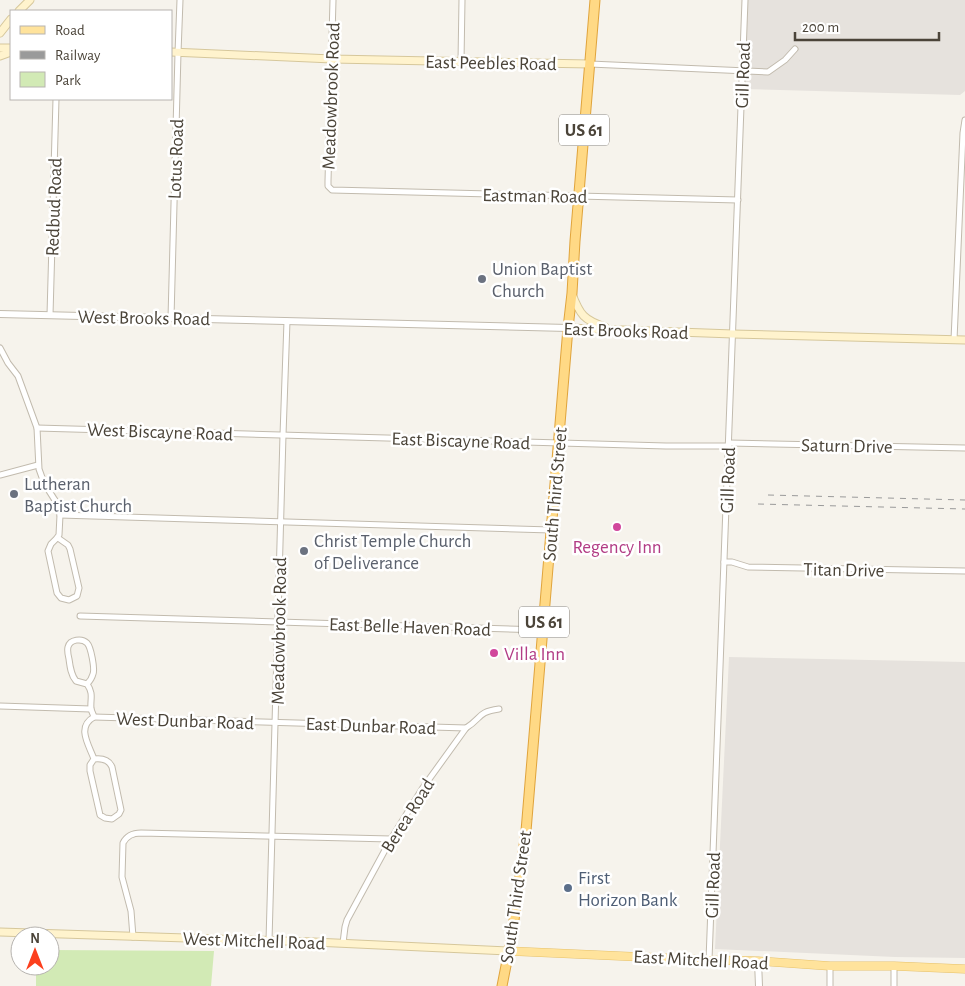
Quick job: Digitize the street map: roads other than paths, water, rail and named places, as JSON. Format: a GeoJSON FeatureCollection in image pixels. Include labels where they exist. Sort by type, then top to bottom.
{"type":"FeatureCollection","features":[{"type":"Feature","properties":{"kind":"highway","name":"South Third Street"},"geometry":{"type":"LineString","coordinates":[[502,986],[512,935],[526,831],[595,0]]}},
{"type":"Feature","properties":{"kind":"main road"},"geometry":{"type":"LineString","coordinates":[[20,10],[30,0]]}},
{"type":"Feature","properties":{"kind":"main road"},"geometry":{"type":"LineString","coordinates":[[0,33],[10,21]]}},
{"type":"Feature","properties":{"kind":"main road","name":"East Peebles Road"},"geometry":{"type":"LineString","coordinates":[[174,53],[590,64]]}},
{"type":"Feature","properties":{"kind":"main road"},"geometry":{"type":"LineString","coordinates":[[572,293],[576,306],[589,321],[615,330]]}},
{"type":"Feature","properties":{"kind":"main road","name":"East Brooks Road"},"geometry":{"type":"LineString","coordinates":[[568,328],[965,340]]}},
{"type":"Feature","properties":{"kind":"main road","name":"West Mitchell Road"},"geometry":{"type":"LineString","coordinates":[[0,932],[343,943],[508,951]]}},
{"type":"Feature","properties":{"kind":"main road","name":"East Mitchell Road"},"geometry":{"type":"LineString","coordinates":[[508,951],[758,961],[830,966],[894,966],[965,970]]}},
{"type":"Feature","properties":{"kind":"street","name":"Lotus Road"},"geometry":{"type":"LineString","coordinates":[[171,318],[174,53],[180,0]]}},
{"type":"Feature","properties":{"kind":"street","name":"Meadowbrook Road"},"geometry":{"type":"LineString","coordinates":[[332,190],[328,186],[328,181],[333,0]]}},
{"type":"Feature","properties":{"kind":"street"},"geometry":{"type":"LineString","coordinates":[[461,61],[462,0]]}},
{"type":"Feature","properties":{"kind":"street","name":"Gill Road"},"geometry":{"type":"LineString","coordinates":[[709,960],[745,0]]}},
{"type":"Feature","properties":{"kind":"street","name":"East Peebles Road"},"geometry":{"type":"LineString","coordinates":[[590,64],[768,72],[785,60],[795,49]]}},
{"type":"Feature","properties":{"kind":"street","name":"Redbud Road"},"geometry":{"type":"LineString","coordinates":[[50,315],[56,100]]}},
{"type":"Feature","properties":{"kind":"street"},"geometry":{"type":"LineString","coordinates":[[954,340],[965,120]]}},
{"type":"Feature","properties":{"kind":"street","name":"Eastman Road"},"geometry":{"type":"LineString","coordinates":[[332,190],[738,200]]}},
{"type":"Feature","properties":{"kind":"street","name":"West Brooks Road"},"geometry":{"type":"LineString","coordinates":[[0,314],[287,320]]}},
{"type":"Feature","properties":{"kind":"street","name":"Meadowbrook Road"},"geometry":{"type":"LineString","coordinates":[[269,941],[287,320]]}},
{"type":"Feature","properties":{"kind":"street","name":"East Brooks Road"},"geometry":{"type":"LineString","coordinates":[[287,320],[333,323],[568,328]]}},
{"type":"Feature","properties":{"kind":"street"},"geometry":{"type":"LineString","coordinates":[[0,348],[18,376],[37,428],[40,474],[58,505],[60,515],[60,532],[58,538],[49,546],[48,555],[57,593],[61,598],[69,600],[76,596],[78,588],[69,546],[58,538]]}},
{"type":"Feature","properties":{"kind":"street","name":"West Biscayne Road"},"geometry":{"type":"LineString","coordinates":[[37,428],[283,434]]}},
{"type":"Feature","properties":{"kind":"street","name":"East Biscayne Road"},"geometry":{"type":"LineString","coordinates":[[283,434],[666,446],[729,445]]}},
{"type":"Feature","properties":{"kind":"street","name":"Saturn Drive"},"geometry":{"type":"LineString","coordinates":[[729,445],[965,448]]}},
{"type":"Feature","properties":{"kind":"street"},"geometry":{"type":"LineString","coordinates":[[0,475],[38,465]]}},
{"type":"Feature","properties":{"kind":"street"},"geometry":{"type":"LineString","coordinates":[[60,515],[551,530]]}},
{"type":"Feature","properties":{"kind":"street","name":"Titan Drive"},"geometry":{"type":"LineString","coordinates":[[724,562],[732,562],[748,568],[965,571]]}},
{"type":"Feature","properties":{"kind":"street","name":"East Belle Haven Road"},"geometry":{"type":"LineString","coordinates":[[80,616],[543,630]]}},
{"type":"Feature","properties":{"kind":"street"},"geometry":{"type":"LineString","coordinates":[[87,684],[94,672],[89,647],[83,640],[75,640],[68,647],[71,673],[76,681],[87,684],[92,694],[91,709],[94,717],[87,723],[85,732],[86,741],[94,759]]}},
{"type":"Feature","properties":{"kind":"street","name":"West Dunbar Road"},"geometry":{"type":"LineString","coordinates":[[0,706],[91,709]]}},
{"type":"Feature","properties":{"kind":"street","name":"Berea Road"},"geometry":{"type":"LineString","coordinates":[[343,943],[344,927],[347,920],[391,839],[422,789],[466,728],[480,714],[499,709]]}},
{"type":"Feature","properties":{"kind":"street","name":"West Dunbar Road"},"geometry":{"type":"LineString","coordinates":[[94,717],[275,722]]}},
{"type":"Feature","properties":{"kind":"street","name":"East Dunbar Road"},"geometry":{"type":"LineString","coordinates":[[275,722],[466,728]]}},
{"type":"Feature","properties":{"kind":"street"},"geometry":{"type":"LineString","coordinates":[[94,759],[104,759],[112,767],[121,810],[112,819],[103,817],[99,812],[90,769],[94,759]]}},
{"type":"Feature","properties":{"kind":"street"},"geometry":{"type":"LineString","coordinates":[[133,936],[132,910],[122,873],[123,843],[129,836],[136,833],[391,839]]}},
{"type":"Feature","properties":{"kind":"street"},"geometry":{"type":"LineString","coordinates":[[758,961],[759,986]]}},
{"type":"Feature","properties":{"kind":"street"},"geometry":{"type":"LineString","coordinates":[[830,966],[830,986]]}},
{"type":"Feature","properties":{"kind":"street"},"geometry":{"type":"LineString","coordinates":[[894,966],[894,986]]}},
{"type":"Feature","properties":{"kind":"railway"},"geometry":{"type":"LineString","coordinates":[[768,495],[965,500]]}},
{"type":"Feature","properties":{"kind":"railway"},"geometry":{"type":"LineString","coordinates":[[758,504],[965,509]]}},
{"type":"Feature","properties":{"kind":"place","name":"Union Baptist Church"},"geometry":{"type":"Point","coordinates":[482,279]}},
{"type":"Feature","properties":{"kind":"place","name":"Lutheran Baptist Church"},"geometry":{"type":"Point","coordinates":[14,494]}},
{"type":"Feature","properties":{"kind":"place","name":"Regency Inn"},"geometry":{"type":"Point","coordinates":[617,527]}},
{"type":"Feature","properties":{"kind":"place","name":"Christ Temple Church of Deliverance"},"geometry":{"type":"Point","coordinates":[304,551]}},
{"type":"Feature","properties":{"kind":"place","name":"Villa Inn"},"geometry":{"type":"Point","coordinates":[494,653]}},
{"type":"Feature","properties":{"kind":"place","name":"First Horizon Bank"},"geometry":{"type":"Point","coordinates":[568,888]}}]}
